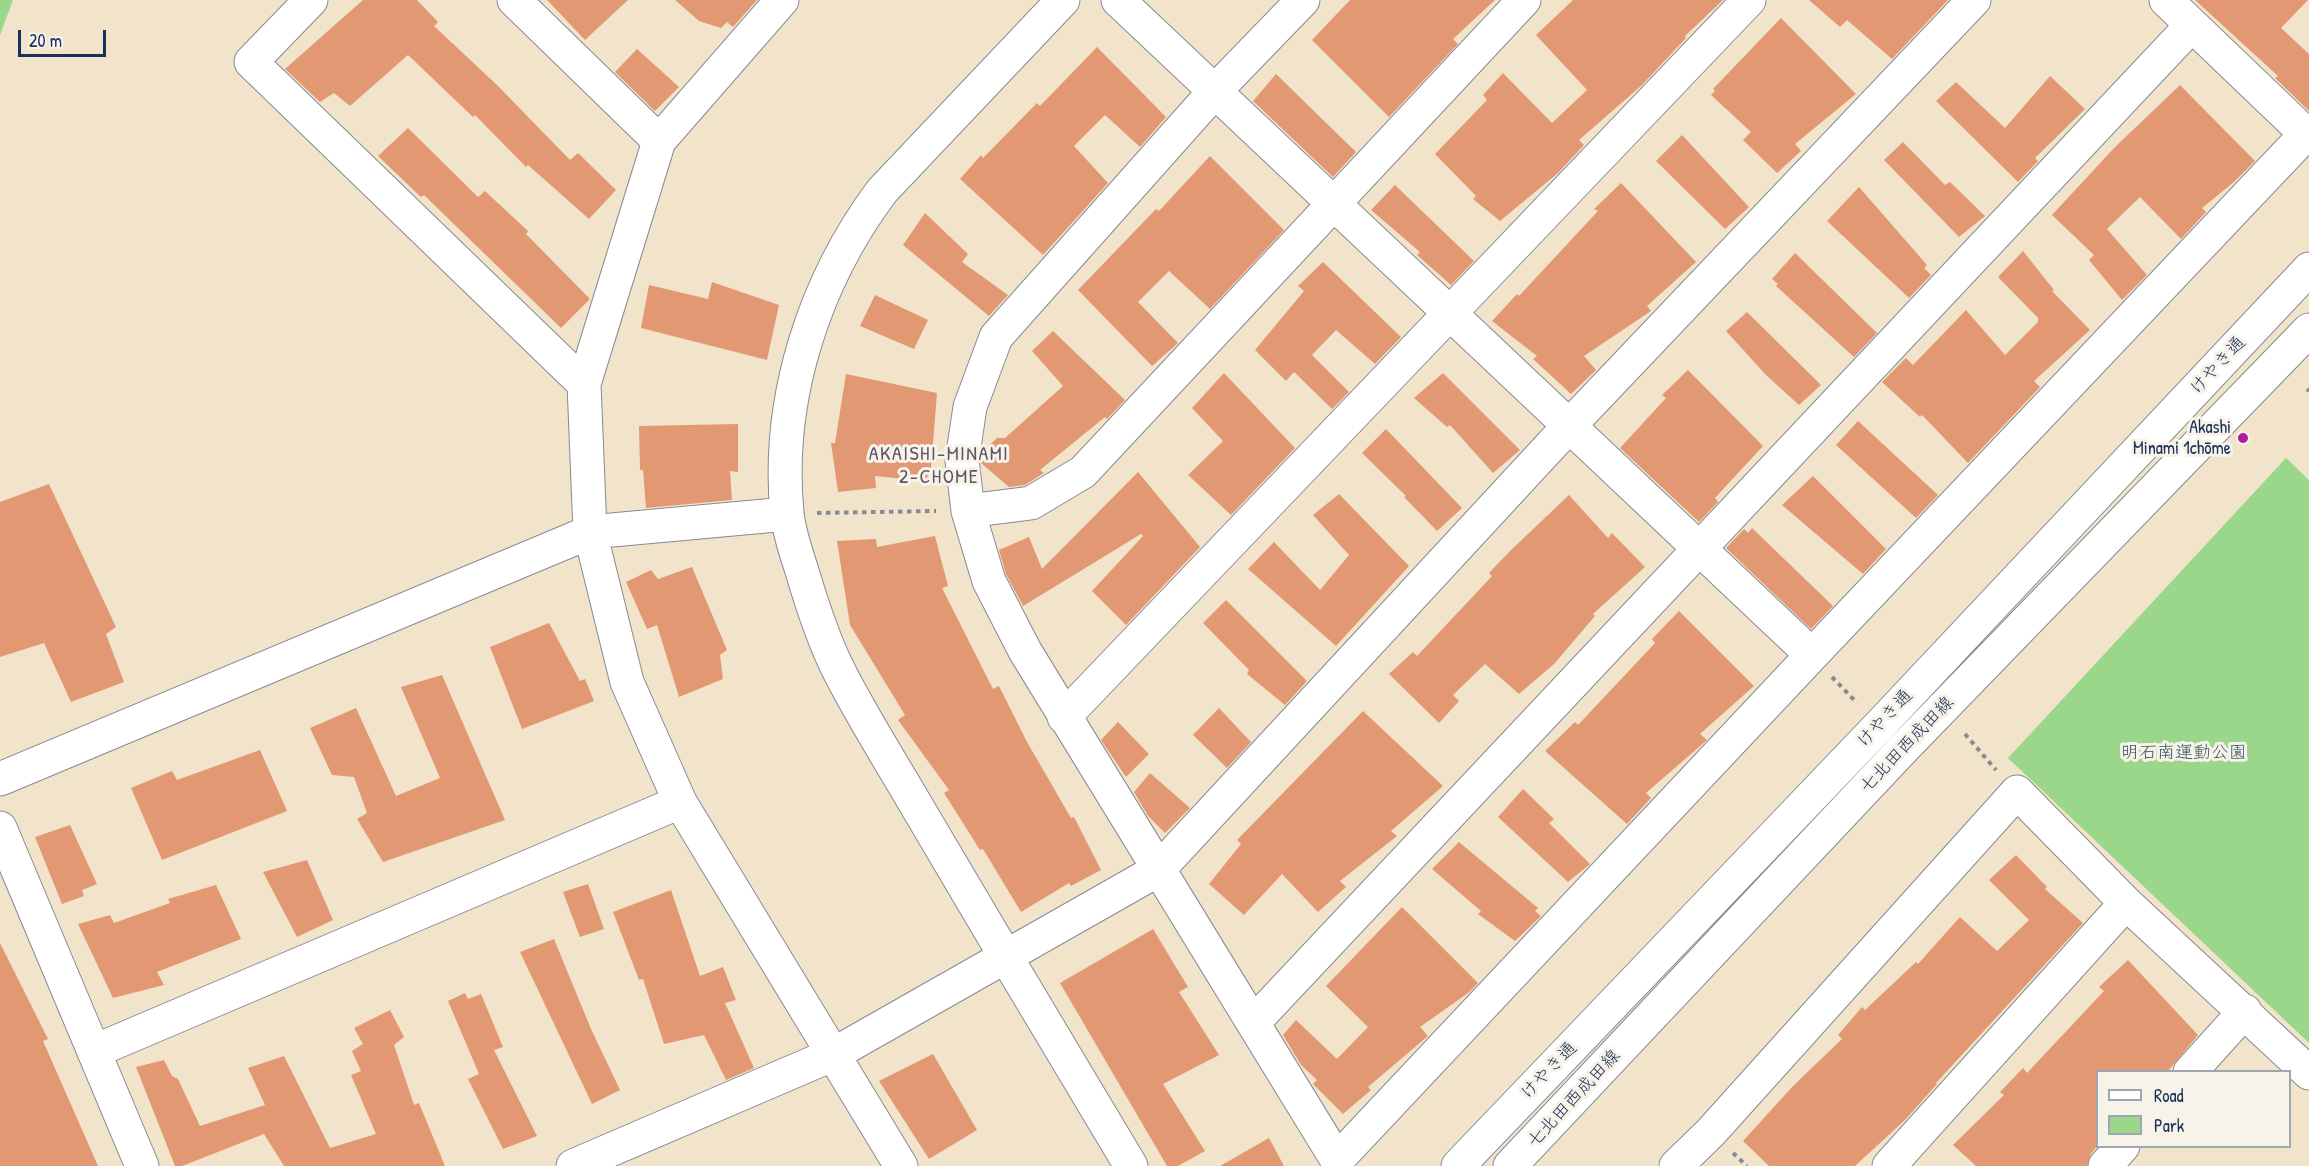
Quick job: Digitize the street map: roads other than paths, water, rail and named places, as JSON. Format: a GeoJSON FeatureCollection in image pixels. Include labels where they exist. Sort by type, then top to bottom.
{"type":"FeatureCollection","features":[{"type":"Feature","properties":{"kind":"street"},"geometry":{"type":"LineString","coordinates":[[311,0],[251,62],[584,384]]}},
{"type":"Feature","properties":{"kind":"street"},"geometry":{"type":"LineString","coordinates":[[514,0],[659,141]]}},
{"type":"Feature","properties":{"kind":"street"},"geometry":{"type":"LineString","coordinates":[[782,0],[659,141],[584,384],[590,532],[627,682],[680,802],[901,1166]]}},
{"type":"Feature","properties":{"kind":"street"},"geometry":{"type":"LineString","coordinates":[[1062,0],[882,191],[858,223],[839,258],[803,347],[792,399],[786,448],[787,514],[807,587],[839,672],[1005,957],[1131,1166]]}},
{"type":"Feature","properties":{"kind":"street"},"geometry":{"type":"LineString","coordinates":[[1118,0],[1812,655]]}},
{"type":"Feature","properties":{"kind":"street"},"geometry":{"type":"LineString","coordinates":[[1302,0],[1215,91],[996,337],[970,407],[962,460],[968,511],[989,582],[1064,717],[1337,1160],[2306,134],[2166,0]]}},
{"type":"Feature","properties":{"kind":"street"},"geometry":{"type":"LineString","coordinates":[[968,511],[1031,503],[1083,472],[1524,0]]}},
{"type":"Feature","properties":{"kind":"street"},"geometry":{"type":"LineString","coordinates":[[1064,717],[1749,0]]}},
{"type":"Feature","properties":{"kind":"street"},"geometry":{"type":"LineString","coordinates":[[573,1166],[834,1054],[1158,870],[1569,426],[1974,0]]}},
{"type":"Feature","properties":{"kind":"street"},"geometry":{"type":"LineString","coordinates":[[1253,1023],[2192,25]]}},
{"type":"Feature","properties":{"kind":"street","name":"けやき通"},"geometry":{"type":"LineString","coordinates":[[1458,1166],[1881,724],[2309,269]]}},
{"type":"Feature","properties":{"kind":"street","name":"七北田西成田線"},"geometry":{"type":"LineString","coordinates":[[1510,1166],[1902,750],[2309,330]]}},
{"type":"Feature","properties":{"kind":"street"},"geometry":{"type":"LineString","coordinates":[[0,779],[590,532],[787,514]]}},
{"type":"Feature","properties":{"kind":"street"},"geometry":{"type":"LineString","coordinates":[[1676,1166],[1711,1132],[2017,792],[2126,903],[2245,1011],[2309,1073]]}},
{"type":"Feature","properties":{"kind":"street"},"geometry":{"type":"LineString","coordinates":[[95,1051],[680,802]]}},
{"type":"Feature","properties":{"kind":"street"},"geometry":{"type":"LineString","coordinates":[[0,828],[142,1166]]}},
{"type":"Feature","properties":{"kind":"street"},"geometry":{"type":"LineString","coordinates":[[1889,1166],[2126,903]]}},
{"type":"Feature","properties":{"kind":"street"},"geometry":{"type":"LineString","coordinates":[[2191,1070],[2245,1011]]}},
{"type":"Feature","properties":{"kind":"street"},"geometry":{"type":"LineString","coordinates":[[2105,1166],[2120,1148]]}},
{"type":"Feature","properties":{"kind":"place","name":"Akashi Minami 1chōme"},"geometry":{"type":"Point","coordinates":[2243,438]}},
{"type":"Feature","properties":{"kind":"district","name":"AKAISHI-MINAMI 2-CHOME"},"geometry":{"type":"Point","coordinates":[939,466]}},
{"type":"Feature","properties":{"kind":"park label","name":"明石南運動公園"},"geometry":{"type":"Point","coordinates":[2184,753]}}]}
